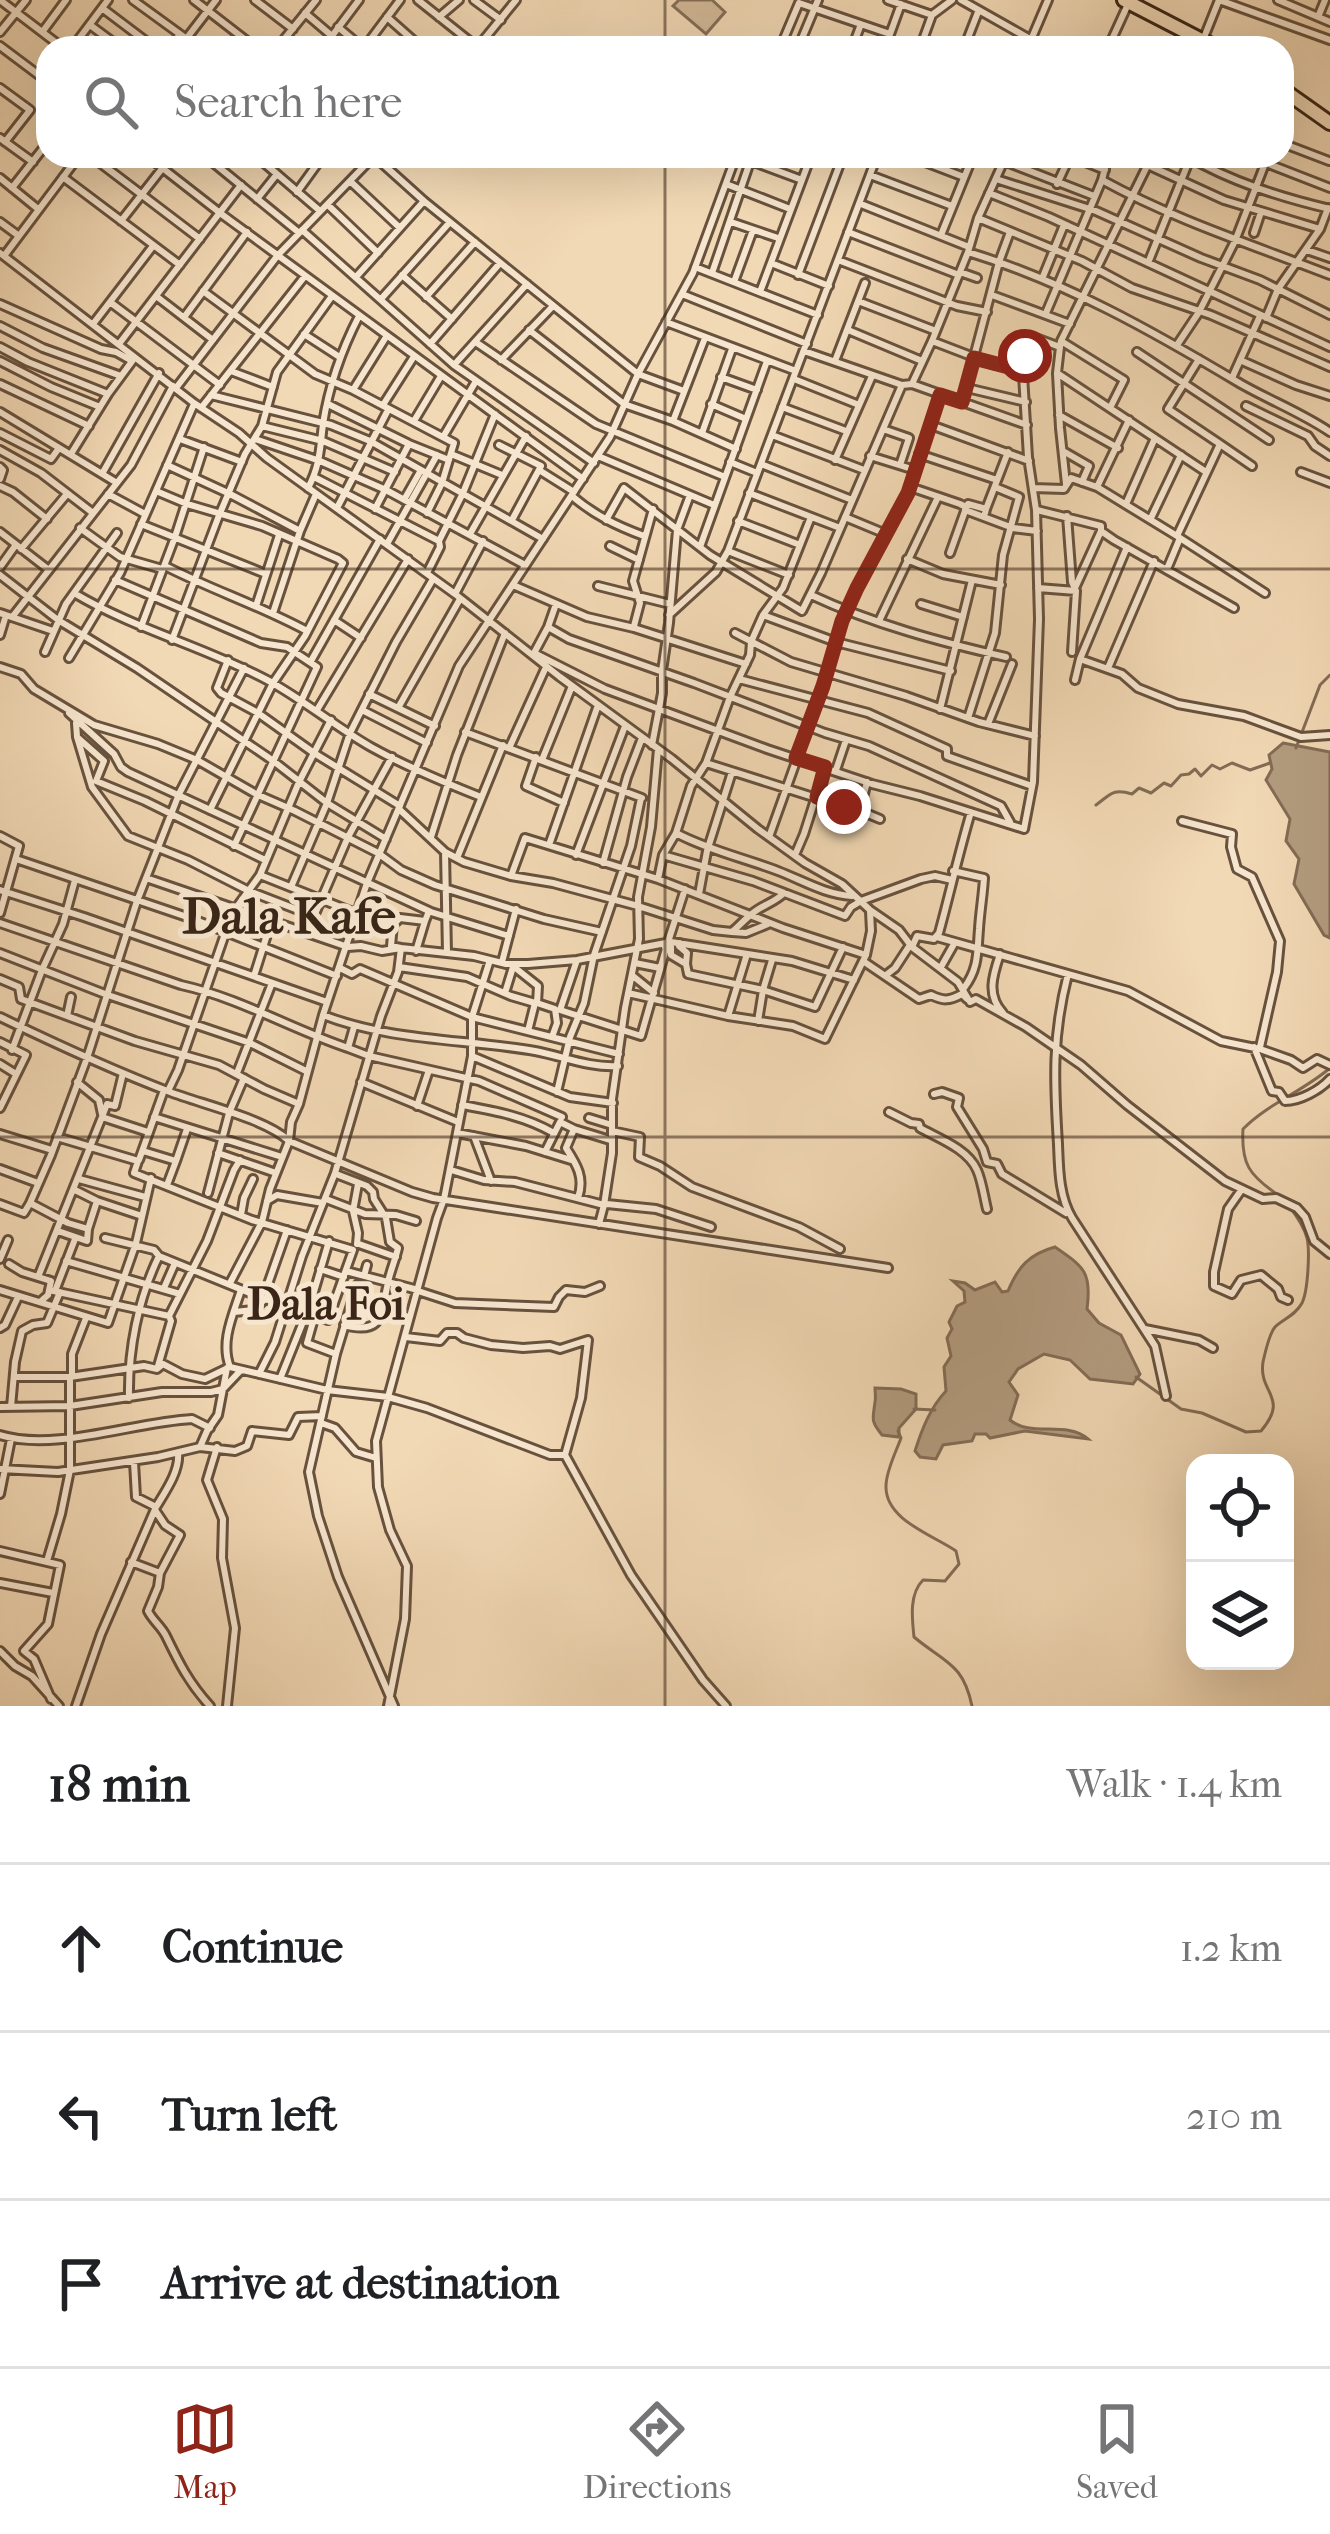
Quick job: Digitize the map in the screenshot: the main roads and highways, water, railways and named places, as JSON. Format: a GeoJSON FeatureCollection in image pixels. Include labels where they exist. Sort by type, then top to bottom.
{"type":"FeatureCollection","features":[{"type":"Feature","properties":{"kind":"highway"},"geometry":{"type":"LineString","coordinates":[[1126,1],[1194,36]]}},
{"type":"Feature","properties":{"kind":"highway"},"geometry":{"type":"LineString","coordinates":[[1294,97],[1330,123]]}},
{"type":"Feature","properties":{"kind":"waterway"},"geometry":{"type":"LineString","coordinates":[[1296,748],[1320,685],[1330,675]]}},
{"type":"Feature","properties":{"kind":"waterway"},"geometry":{"type":"LineString","coordinates":[[1096,805],[1116,792],[1132,794],[1139,788],[1151,793],[1164,783],[1171,786],[1195,769],[1201,776],[1212,765],[1220,769],[1232,763],[1250,770],[1270,763]]}},
{"type":"Feature","properties":{"kind":"waterway"},"geometry":{"type":"LineString","coordinates":[[1278,1195],[1249,1168],[1243,1129],[1330,1068]]}},
{"type":"Feature","properties":{"kind":"waterway"},"geometry":{"type":"LineString","coordinates":[[1136,1377],[1181,1409],[1246,1432],[1261,1431],[1273,1410],[1263,1372],[1268,1344],[1275,1327],[1302,1303],[1307,1281],[1307,1238],[1289,1206]]}},
{"type":"Feature","properties":{"kind":"waterway"},"geometry":{"type":"LineString","coordinates":[[914,1409],[935,1410]]}},
{"type":"Feature","properties":{"kind":"waterway"},"geometry":{"type":"LineString","coordinates":[[898,1431],[901,1438],[888,1474],[888,1498],[912,1525],[956,1551],[959,1564],[945,1581],[923,1580],[915,1592],[914,1637],[958,1672],[972,1706]]}},
{"type":"Feature","properties":{"kind":"district","name":"Dala Kafe"},"geometry":{"type":"Point","coordinates":[289,916]}},
{"type":"Feature","properties":{"kind":"district","name":"Dala Foi"},"geometry":{"type":"Point","coordinates":[326,1304]}}]}
